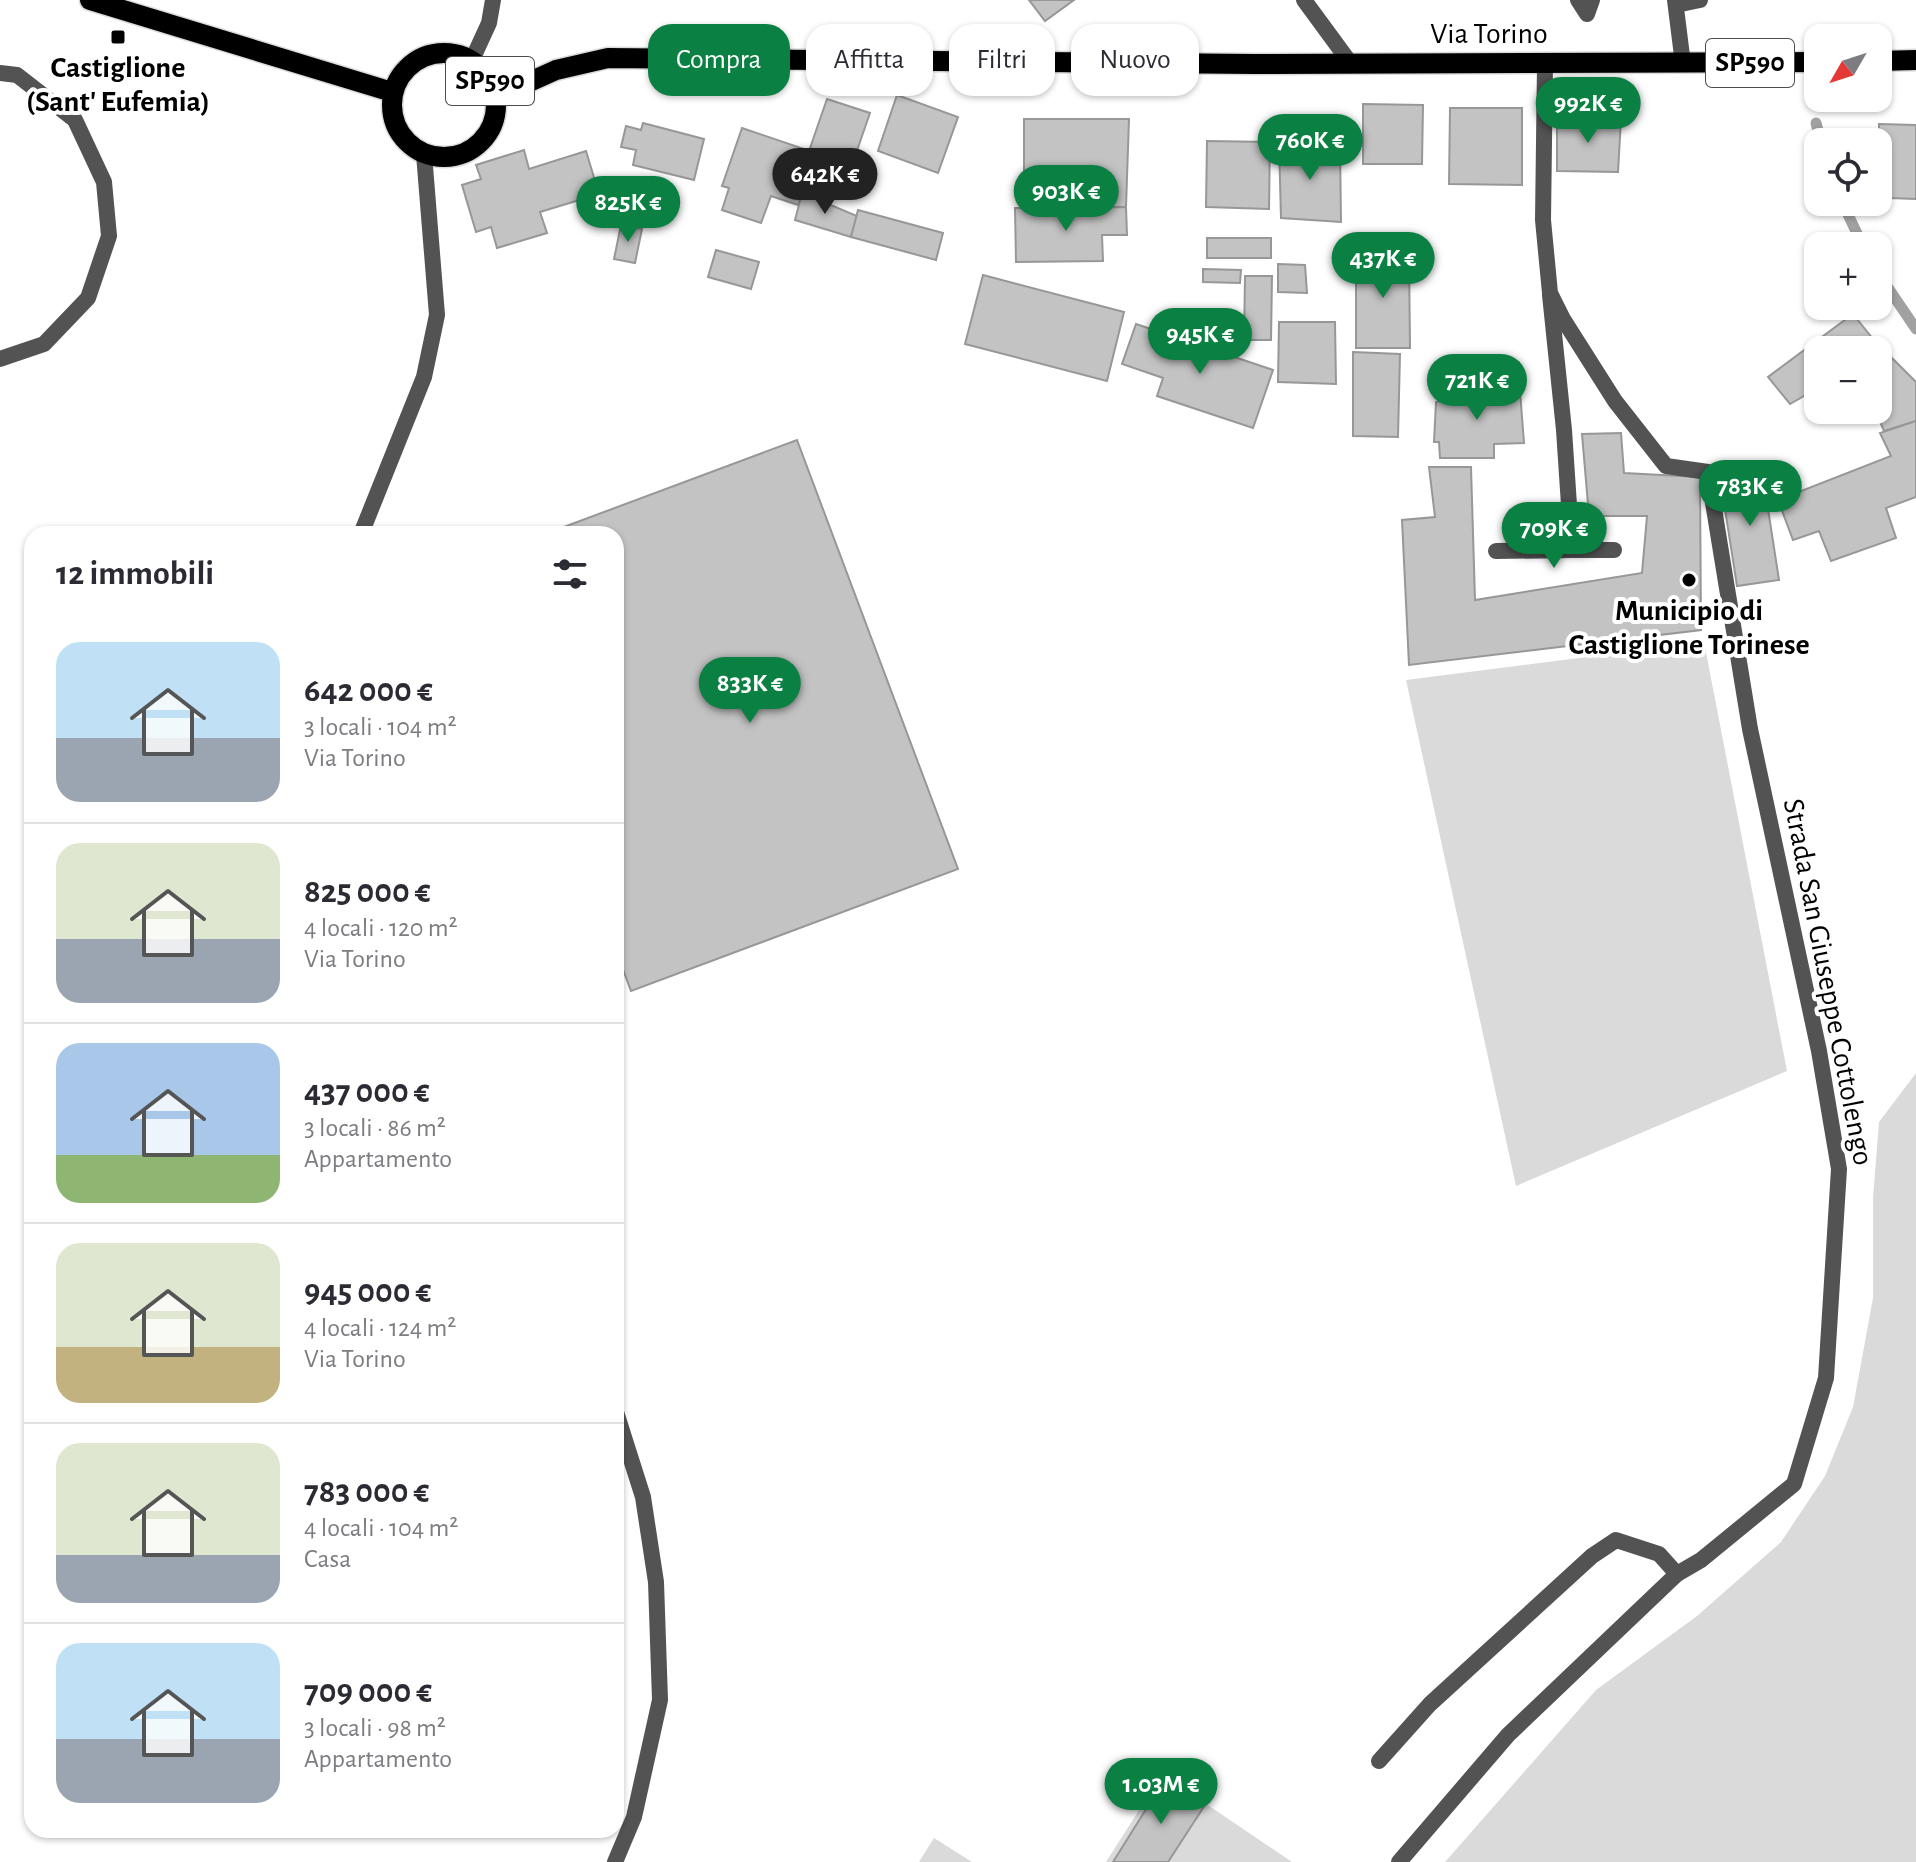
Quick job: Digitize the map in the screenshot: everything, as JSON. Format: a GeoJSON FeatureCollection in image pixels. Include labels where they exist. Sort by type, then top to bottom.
{"type":"FeatureCollection","features":[{"type":"Feature","properties":{"kind":"main road"},"geometry":{"type":"LineString","coordinates":[[90,0],[392,92],[392,117],[397,128],[404,140],[424,154]]}},
{"type":"Feature","properties":{"kind":"main road","name":"SP590"},"geometry":{"type":"LineString","coordinates":[[392,92],[403,70],[423,56],[448,52],[472,60],[488,76],[496,97],[495,119],[485,138],[467,153],[446,158],[424,154]]}},
{"type":"Feature","properties":{"kind":"main road","name":"Via Torino"},"geometry":{"type":"LineString","coordinates":[[496,97],[556,70],[608,58],[1351,64],[1804,62]]}},
{"type":"Feature","properties":{"kind":"main road"},"geometry":{"type":"LineString","coordinates":[[1892,61],[1916,60]]}},
{"type":"Feature","properties":{"kind":"street"},"geometry":{"type":"LineString","coordinates":[[472,60],[489,23],[493,0]]}},
{"type":"Feature","properties":{"kind":"street"},"geometry":{"type":"LineString","coordinates":[[1304,0],[1351,64]]}},
{"type":"Feature","properties":{"kind":"street"},"geometry":{"type":"LineString","coordinates":[[1578,0],[1587,14],[1592,0]]}},
{"type":"Feature","properties":{"kind":"street"},"geometry":{"type":"LineString","coordinates":[[1683,64],[1676,2],[1700,0]]}},
{"type":"Feature","properties":{"kind":"street","name":"Strada San Giuseppe Cottolengo"},"geometry":{"type":"LineString","coordinates":[[1399,1862],[1508,1735],[1677,1574],[1701,1560],[1794,1484],[1826,1378],[1839,1169],[1819,1051],[1750,729],[1708,472],[1666,466],[1615,401],[1550,293],[1543,220],[1545,64]]}},
{"type":"Feature","properties":{"kind":"street"},"geometry":{"type":"LineString","coordinates":[[0,73],[17,75],[75,120],[104,182],[109,236],[88,298],[44,344],[0,359]]}},
{"type":"Feature","properties":{"kind":"street"},"geometry":{"type":"LineString","coordinates":[[364,526],[424,377],[437,315],[424,154]]}},
{"type":"Feature","properties":{"kind":"street"},"geometry":{"type":"LineString","coordinates":[[1550,293],[1572,550]]}},
{"type":"Feature","properties":{"kind":"street"},"geometry":{"type":"LineString","coordinates":[[1496,551],[1614,550]]}},
{"type":"Feature","properties":{"kind":"street"},"geometry":{"type":"LineString","coordinates":[[615,1862],[634,1817],[660,1700],[656,1582],[646,1511],[624,1438]]}},
{"type":"Feature","properties":{"kind":"street"},"geometry":{"type":"LineString","coordinates":[[1379,1761],[1430,1704],[1592,1556],[1616,1540],[1659,1554],[1677,1574]]}},
{"type":"Feature","properties":{"kind":"shaded area"},"geometry":{"type":"Polygon","coordinates":[[[1704,642],[1787,1071],[1516,1186],[1406,680],[1704,642]]]}},
{"type":"Feature","properties":{"kind":"shaded area"},"geometry":{"type":"Polygon","coordinates":[[[1916,1073],[1916,1862],[1445,1862],[1596,1690],[1697,1616],[1781,1542],[1825,1476],[1853,1407],[1873,1298],[1873,1198],[1879,1122],[1916,1073]]]}},
{"type":"Feature","properties":{"kind":"shaded area"},"geometry":{"type":"Polygon","coordinates":[[[1162,1774],[1292,1862],[1106,1862],[1162,1774]]]}},
{"type":"Feature","properties":{"kind":"shaded area"},"geometry":{"type":"Polygon","coordinates":[[[934,1838],[972,1862],[919,1862],[934,1838]]]}},
{"type":"Feature","properties":{"kind":"building"},"geometry":{"type":"Polygon","coordinates":[[[1029,0],[1074,0],[1045,21],[1029,0]]]}},
{"type":"Feature","properties":{"kind":"building"},"geometry":{"type":"Polygon","coordinates":[[[897,96],[958,117],[938,173],[878,151],[897,96]]]}},
{"type":"Feature","properties":{"kind":"building"},"geometry":{"type":"Polygon","coordinates":[[[827,99],[870,113],[853,162],[810,148],[827,99]]]}},
{"type":"Feature","properties":{"kind":"building"},"geometry":{"type":"Polygon","coordinates":[[[1363,104],[1423,105],[1422,164],[1363,164],[1363,104]]]}},
{"type":"Feature","properties":{"kind":"building"},"geometry":{"type":"Polygon","coordinates":[[[1450,108],[1522,108],[1522,185],[1449,184],[1450,108]]]}},
{"type":"Feature","properties":{"kind":"building"},"geometry":{"type":"Polygon","coordinates":[[[1024,119],[1129,119],[1126,207],[1024,207],[1024,119]]]}},
{"type":"Feature","properties":{"kind":"building"},"geometry":{"type":"Polygon","coordinates":[[[1557,119],[1621,119],[1618,172],[1557,171],[1557,119]]]}},
{"type":"Feature","properties":{"kind":"building"},"geometry":{"type":"Polygon","coordinates":[[[643,123],[704,139],[694,180],[633,165],[636,150],[621,147],[626,126],[641,130],[643,123]]]}},
{"type":"Feature","properties":{"kind":"building"},"geometry":{"type":"Polygon","coordinates":[[[1879,124],[1916,125],[1916,199],[1892,198],[1892,128],[1879,128],[1879,124]]]}},
{"type":"Feature","properties":{"kind":"building"},"geometry":{"type":"Polygon","coordinates":[[[742,128],[816,153],[798,205],[771,196],[761,223],[722,210],[729,188],[722,186],[742,128]]]}},
{"type":"Feature","properties":{"kind":"building"},"geometry":{"type":"Polygon","coordinates":[[[1207,141],[1270,142],[1269,209],[1206,207],[1207,141]]]}},
{"type":"Feature","properties":{"kind":"building"},"geometry":{"type":"Polygon","coordinates":[[[1279,144],[1340,146],[1341,222],[1281,218],[1279,144]]]}},
{"type":"Feature","properties":{"kind":"building"},"geometry":{"type":"Polygon","coordinates":[[[524,150],[529,169],[586,151],[599,194],[540,212],[547,233],[497,248],[491,227],[476,232],[462,185],[481,179],[476,165],[524,150]]]}},
{"type":"Feature","properties":{"kind":"building"},"geometry":{"type":"Polygon","coordinates":[[[802,193],[857,216],[851,237],[795,220],[802,193]]]}},
{"type":"Feature","properties":{"kind":"building"},"geometry":{"type":"Polygon","coordinates":[[[1126,207],[1127,235],[1102,235],[1103,261],[1016,262],[1015,208],[1126,207]]]}},
{"type":"Feature","properties":{"kind":"building"},"geometry":{"type":"Polygon","coordinates":[[[858,210],[943,233],[936,260],[851,237],[858,210]]]}},
{"type":"Feature","properties":{"kind":"building"},"geometry":{"type":"Polygon","coordinates":[[[621,225],[642,229],[635,263],[614,259],[621,225]]]}},
{"type":"Feature","properties":{"kind":"building"},"geometry":{"type":"Polygon","coordinates":[[[1207,238],[1271,238],[1271,258],[1207,258],[1207,238]]]}},
{"type":"Feature","properties":{"kind":"building"},"geometry":{"type":"Polygon","coordinates":[[[716,250],[759,262],[751,289],[708,277],[716,250]]]}},
{"type":"Feature","properties":{"kind":"building"},"geometry":{"type":"Polygon","coordinates":[[[1356,252],[1409,252],[1410,348],[1356,348],[1356,252]]]}},
{"type":"Feature","properties":{"kind":"building"},"geometry":{"type":"Polygon","coordinates":[[[1278,264],[1305,265],[1307,293],[1278,292],[1278,264]]]}},
{"type":"Feature","properties":{"kind":"building"},"geometry":{"type":"Polygon","coordinates":[[[1203,269],[1241,270],[1240,283],[1203,282],[1203,269]]]}},
{"type":"Feature","properties":{"kind":"building"},"geometry":{"type":"Polygon","coordinates":[[[983,275],[1124,312],[1107,381],[965,344],[983,275]]]}},
{"type":"Feature","properties":{"kind":"building"},"geometry":{"type":"Polygon","coordinates":[[[1245,276],[1272,276],[1271,340],[1244,340],[1245,276]]]}},
{"type":"Feature","properties":{"kind":"building"},"geometry":{"type":"Polygon","coordinates":[[[1845,320],[1858,320],[1871,336],[1823,336],[1845,320]]]}},
{"type":"Feature","properties":{"kind":"building"},"geometry":{"type":"Polygon","coordinates":[[[1279,322],[1335,322],[1336,384],[1278,382],[1279,322]]]}},
{"type":"Feature","properties":{"kind":"building"},"geometry":{"type":"Polygon","coordinates":[[[1136,324],[1273,370],[1253,428],[1157,396],[1163,378],[1122,364],[1136,324]]]}},
{"type":"Feature","properties":{"kind":"building"},"geometry":{"type":"Polygon","coordinates":[[[1804,350],[1804,396],[1790,404],[1768,377],[1804,350]]]}},
{"type":"Feature","properties":{"kind":"building"},"geometry":{"type":"Polygon","coordinates":[[[1353,352],[1400,354],[1398,437],[1353,436],[1353,352]]]}},
{"type":"Feature","properties":{"kind":"building"},"geometry":{"type":"Polygon","coordinates":[[[1892,358],[1916,382],[1916,421],[1884,431],[1881,424],[1892,424],[1892,358]]]}},
{"type":"Feature","properties":{"kind":"building"},"geometry":{"type":"Polygon","coordinates":[[[1442,389],[1520,391],[1524,443],[1494,444],[1494,458],[1440,458],[1439,442],[1434,442],[1436,402],[1443,400],[1442,389]]]}},
{"type":"Feature","properties":{"kind":"building"},"geometry":{"type":"Polygon","coordinates":[[[1916,421],[1916,497],[1886,508],[1896,538],[1831,561],[1819,531],[1793,540],[1778,500],[1891,456],[1880,433],[1916,421]]]}},
{"type":"Feature","properties":{"kind":"building"},"geometry":{"type":"Polygon","coordinates":[[[1621,433],[1624,473],[1700,477],[1701,630],[1409,665],[1402,520],[1435,517],[1429,467],[1471,467],[1475,600],[1642,573],[1647,516],[1589,516],[1582,434],[1621,433]]]}},
{"type":"Feature","properties":{"kind":"building"},"geometry":{"type":"Polygon","coordinates":[[[797,440],[958,869],[631,991],[624,972],[624,526],[566,526],[797,440]]]}},
{"type":"Feature","properties":{"kind":"building"},"geometry":{"type":"Polygon","coordinates":[[[1762,470],[1779,580],[1737,586],[1720,477],[1762,470]]]}},
{"type":"Feature","properties":{"kind":"building"},"geometry":{"type":"Polygon","coordinates":[[[1165,1779],[1205,1805],[1168,1862],[1113,1862],[1165,1779]]]}},
{"type":"Feature","properties":{"kind":"waterway"},"geometry":{"type":"LineString","coordinates":[[1816,123],[1817,128]]}},
{"type":"Feature","properties":{"kind":"waterway"},"geometry":{"type":"LineString","coordinates":[[1849,216],[1856,232]]}},
{"type":"Feature","properties":{"kind":"waterway"},"geometry":{"type":"LineString","coordinates":[[1892,294],[1916,329]]}},
{"type":"Feature","properties":{"kind":"place","name":"Castiglione (Sant' Eufemia)"},"geometry":{"type":"Point","coordinates":[118,37]}},
{"type":"Feature","properties":{"kind":"place","name":"Municipio di Castiglione Torinese"},"geometry":{"type":"Point","coordinates":[1689,580]}}]}
